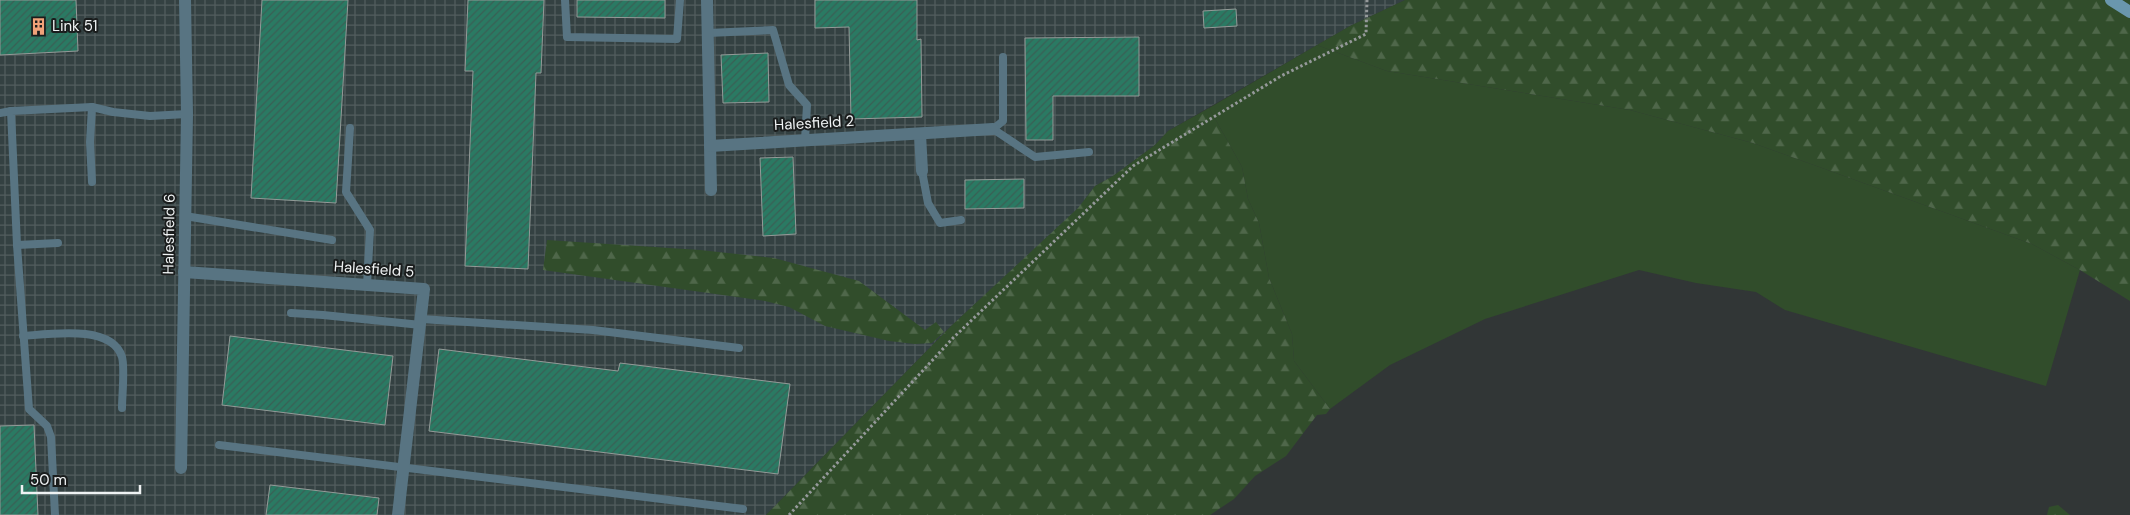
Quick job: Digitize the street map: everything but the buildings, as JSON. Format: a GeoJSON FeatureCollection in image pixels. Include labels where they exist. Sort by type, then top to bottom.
{"type":"FeatureCollection","features":[{"type":"Feature","properties":{"kind":"street","name":"Halesfield 6"},"geometry":{"type":"LineString","coordinates":[[181,468],[187,114],[185,0]]}},
{"type":"Feature","properties":{"kind":"street"},"geometry":{"type":"LineString","coordinates":[[707,0],[711,190]]}},
{"type":"Feature","properties":{"kind":"street"},"geometry":{"type":"LineString","coordinates":[[2111,0],[2130,12]]}},
{"type":"Feature","properties":{"kind":"street","name":"Halesfield 2"},"geometry":{"type":"LineString","coordinates":[[710,146],[993,129]]}},
{"type":"Feature","properties":{"kind":"street"},"geometry":{"type":"LineString","coordinates":[[920,134],[922,171]]}},
{"type":"Feature","properties":{"kind":"street","name":"Halesfield 5"},"geometry":{"type":"LineString","coordinates":[[184,272],[424,289],[398,515]]}},
{"type":"Feature","properties":{"kind":"lane"},"geometry":{"type":"LineString","coordinates":[[564,0],[567,37],[677,39],[680,0]]}},
{"type":"Feature","properties":{"kind":"lane"},"geometry":{"type":"LineString","coordinates":[[708,33],[773,30],[789,85],[807,105],[805,140]]}},
{"type":"Feature","properties":{"kind":"lane"},"geometry":{"type":"LineString","coordinates":[[1003,57],[1003,121],[993,129],[1035,157],[1089,152]]}},
{"type":"Feature","properties":{"kind":"lane"},"geometry":{"type":"LineString","coordinates":[[0,113],[92,107],[112,112],[150,116],[187,114]]}},
{"type":"Feature","properties":{"kind":"lane"},"geometry":{"type":"LineString","coordinates":[[92,107],[90,142],[92,182]]}},
{"type":"Feature","properties":{"kind":"lane"},"geometry":{"type":"LineString","coordinates":[[11,111],[17,245],[29,410],[47,426],[51,437],[55,515]]}},
{"type":"Feature","properties":{"kind":"lane"},"geometry":{"type":"LineString","coordinates":[[350,128],[346,192],[370,230],[367,285]]}},
{"type":"Feature","properties":{"kind":"lane"},"geometry":{"type":"LineString","coordinates":[[922,171],[928,203],[940,223],[961,220]]}},
{"type":"Feature","properties":{"kind":"lane"},"geometry":{"type":"LineString","coordinates":[[185,216],[332,240]]}},
{"type":"Feature","properties":{"kind":"lane"},"geometry":{"type":"LineString","coordinates":[[17,245],[58,243]]}},
{"type":"Feature","properties":{"kind":"lane"},"geometry":{"type":"LineString","coordinates":[[291,313],[421,322],[593,330],[739,348]]}},
{"type":"Feature","properties":{"kind":"lane"},"geometry":{"type":"LineString","coordinates":[[24,336],[61,333],[93,334],[113,343],[122,358],[122,408]]}},
{"type":"Feature","properties":{"kind":"lane"},"geometry":{"type":"LineString","coordinates":[[219,445],[743,509]]}},
{"type":"Feature","properties":{"kind":"path"},"geometry":{"type":"LineString","coordinates":[[789,515],[953,338],[1133,166],[1281,76],[1366,34],[1367,0]]}},
{"type":"Feature","properties":{"kind":"shaded area"},"geometry":{"type":"Polygon","coordinates":[[[0,0],[1405,0],[1350,26],[1168,131],[1155,145],[1113,176],[1095,186],[1079,208],[950,327],[766,515],[0,515],[0,0]]]}},
{"type":"Feature","properties":{"kind":"green space"},"geometry":{"type":"Polygon","coordinates":[[[1405,0],[2130,0],[2130,301],[2080,270],[2032,244],[1753,143],[1630,110],[1387,71],[1317,45],[1350,26],[1405,0]]]}},
{"type":"Feature","properties":{"kind":"green space"},"geometry":{"type":"Polygon","coordinates":[[[1317,45],[1387,71],[1630,110],[1753,143],[2032,244],[2080,270],[2046,386],[1785,310],[1756,292],[1696,283],[1639,270],[1485,319],[1390,365],[1330,409],[1294,361],[1292,334],[1269,278],[1259,223],[1248,199],[1242,167],[1209,108],[1317,45]]]}},
{"type":"Feature","properties":{"kind":"green space"},"geometry":{"type":"Polygon","coordinates":[[[1209,108],[1242,167],[1248,199],[1259,223],[1269,278],[1292,334],[1294,361],[1330,409],[1326,414],[1317,415],[1286,456],[1255,476],[1234,499],[1210,515],[766,515],[950,327],[1078,208],[1095,186],[1113,176],[1155,145],[1168,131],[1209,108]]]}},
{"type":"Feature","properties":{"kind":"green space"},"geometry":{"type":"Polygon","coordinates":[[[547,240],[700,250],[774,258],[859,281],[925,330],[936,322],[944,332],[932,343],[915,344],[889,341],[825,326],[789,307],[765,301],[543,270],[547,240]]]}},
{"type":"Feature","properties":{"kind":"green space"},"geometry":{"type":"Polygon","coordinates":[[[2058,505],[2070,515],[2047,515],[2049,507],[2058,505]]]}},
{"type":"Feature","properties":{"kind":"place","name":"Link 51"},"geometry":{"type":"Point","coordinates":[38,26]}}]}
